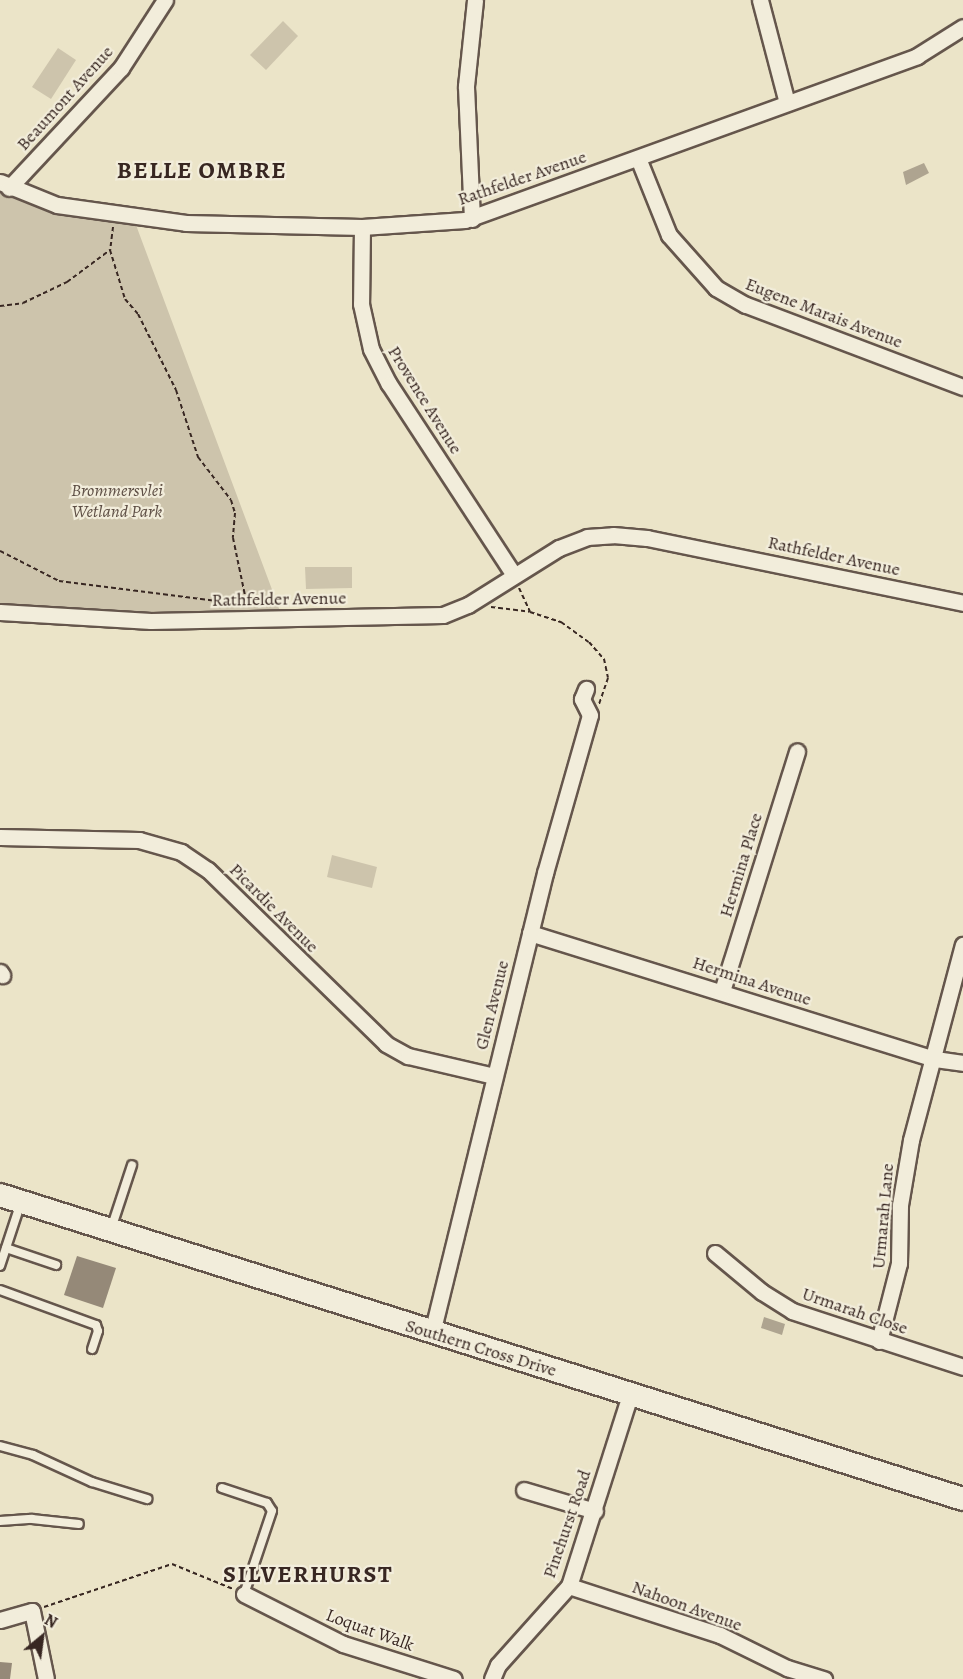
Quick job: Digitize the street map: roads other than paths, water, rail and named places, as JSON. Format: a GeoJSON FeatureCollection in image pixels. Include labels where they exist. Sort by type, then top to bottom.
{"type":"FeatureCollection","features":[{"type":"Feature","properties":{"kind":"street","name":"Beaumont Avenue"},"geometry":{"type":"LineString","coordinates":[[4,185],[121,68],[165,0]]}},
{"type":"Feature","properties":{"kind":"street"},"geometry":{"type":"LineString","coordinates":[[472,219],[466,86],[475,0]]}},
{"type":"Feature","properties":{"kind":"street"},"geometry":{"type":"LineString","coordinates":[[760,0],[787,104]]}},
{"type":"Feature","properties":{"kind":"street","name":"Rathfelder Avenue"},"geometry":{"type":"LineString","coordinates":[[4,185],[57,205],[186,223],[362,227],[472,219],[917,56],[963,27]]}},
{"type":"Feature","properties":{"kind":"street","name":"Eugene Marais Avenue"},"geometry":{"type":"LineString","coordinates":[[638,158],[669,235],[716,288],[746,305],[963,387]]}},
{"type":"Feature","properties":{"kind":"street","name":"Provence Avenue"},"geometry":{"type":"LineString","coordinates":[[362,227],[361,304],[371,349],[389,384],[514,575]]}},
{"type":"Feature","properties":{"kind":"street","name":"Rathfelder Avenue"},"geometry":{"type":"LineString","coordinates":[[0,612],[151,621],[249,612],[443,615],[473,602],[514,575],[574,541],[629,536],[963,603]]}},
{"type":"Feature","properties":{"kind":"street","name":"Glen Avenue"},"geometry":{"type":"LineString","coordinates":[[432,1333],[530,933],[590,711],[582,699],[586,689]]}},
{"type":"Feature","properties":{"kind":"street","name":"Hermina Place"},"geometry":{"type":"LineString","coordinates":[[722,991],[797,751]]}},
{"type":"Feature","properties":{"kind":"street","name":"Picardie Avenue"},"geometry":{"type":"LineString","coordinates":[[0,837],[139,840],[181,852],[208,870],[386,1044],[408,1056],[494,1076]]}},
{"type":"Feature","properties":{"kind":"street","name":"Hermina Avenue"},"geometry":{"type":"LineString","coordinates":[[530,933],[935,1059],[963,1063]]}},
{"type":"Feature","properties":{"kind":"street","name":"Urmarah Lane"},"geometry":{"type":"LineString","coordinates":[[879,1341],[899,1263],[905,1171],[963,945]]}},
{"type":"Feature","properties":{"kind":"street","name":"Southern Cross Drive"},"geometry":{"type":"LineString","coordinates":[[10,1199],[963,1499]]}},
{"type":"Feature","properties":{"kind":"street","name":"Urmarah Close"},"geometry":{"type":"LineString","coordinates":[[716,1253],[781,1305],[879,1341],[963,1367]]}},
{"type":"Feature","properties":{"kind":"street","name":"Pinehurst Road"},"geometry":{"type":"LineString","coordinates":[[492,1679],[498,1665],[569,1586],[630,1395]]}},
{"type":"Feature","properties":{"kind":"street"},"geometry":{"type":"LineString","coordinates":[[524,1490],[594,1511]]}},
{"type":"Feature","properties":{"kind":"street","name":"Nahoon Avenue"},"geometry":{"type":"LineString","coordinates":[[569,1586],[720,1635],[787,1668],[824,1679]]}},
{"type":"Feature","properties":{"kind":"street","name":"Loquat Walk"},"geometry":{"type":"LineString","coordinates":[[244,1594],[343,1644],[454,1679]]}},
{"type":"Feature","properties":{"kind":"street"},"geometry":{"type":"LineString","coordinates":[[0,1620],[33,1611],[46,1679]]}},
{"type":"Feature","properties":{"kind":"lane"},"geometry":{"type":"LineString","coordinates":[[110,1232],[132,1165]]}},
{"type":"Feature","properties":{"kind":"lane"},"geometry":{"type":"LineString","coordinates":[[0,1264],[6,1248],[10,1199]]}},
{"type":"Feature","properties":{"kind":"lane"},"geometry":{"type":"LineString","coordinates":[[6,1248],[56,1265]]}},
{"type":"Feature","properties":{"kind":"lane"},"geometry":{"type":"LineString","coordinates":[[0,1290],[96,1325],[98,1331],[92,1349]]}},
{"type":"Feature","properties":{"kind":"lane"},"geometry":{"type":"LineString","coordinates":[[0,1446],[33,1455],[92,1482],[147,1498]]}},
{"type":"Feature","properties":{"kind":"lane"},"geometry":{"type":"LineString","coordinates":[[222,1488],[267,1503],[272,1511],[244,1594]]}},
{"type":"Feature","properties":{"kind":"lane"},"geometry":{"type":"LineString","coordinates":[[0,1521],[32,1519],[79,1524]]}},
{"type":"Feature","properties":{"kind":"district","name":"BELLE OMBRE"},"geometry":{"type":"Point","coordinates":[202,171]}},
{"type":"Feature","properties":{"kind":"district","name":"SILVERHURST"},"geometry":{"type":"Point","coordinates":[308,1575]}},
{"type":"Feature","properties":{"kind":"park label","name":"Brommersvlei Wetland Park"},"geometry":{"type":"Point","coordinates":[117,501]}}]}
